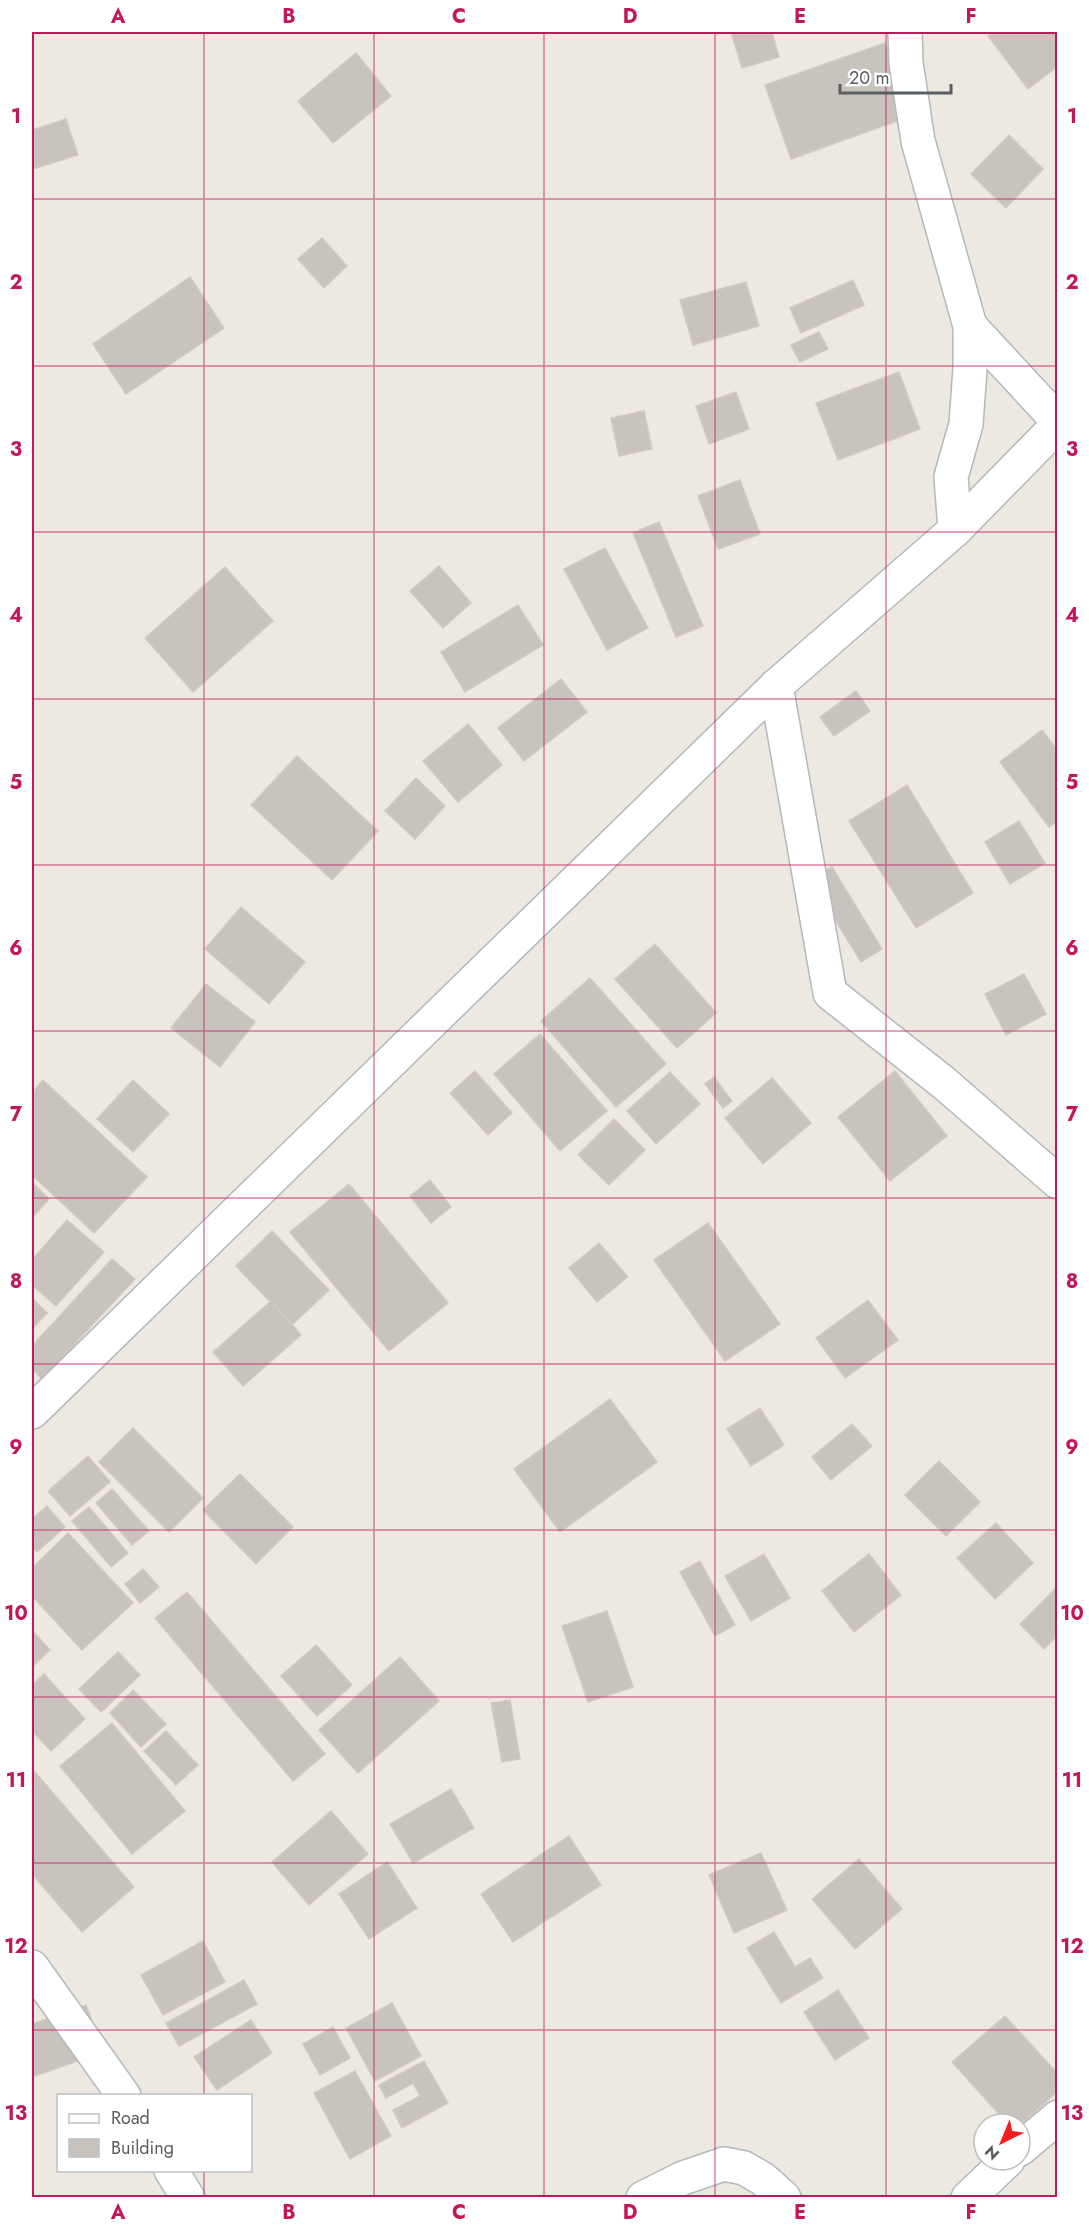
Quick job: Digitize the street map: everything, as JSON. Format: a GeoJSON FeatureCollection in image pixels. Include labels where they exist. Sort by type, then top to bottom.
{"type":"FeatureCollection","features":[{"type":"Feature","properties":{"kind":"street"},"geometry":{"type":"LineString","coordinates":[[905,32],[906,63],[918,141],[970,326],[966,424],[951,477],[955,530]]}},
{"type":"Feature","properties":{"kind":"street"},"geometry":{"type":"LineString","coordinates":[[32,1412],[776,686],[955,530],[1058,423],[970,326]]}},
{"type":"Feature","properties":{"kind":"street"},"geometry":{"type":"LineString","coordinates":[[776,686],[830,993],[944,1083],[1058,1182]]}},
{"type":"Feature","properties":{"kind":"street"},"geometry":{"type":"LineString","coordinates":[[32,1967],[123,2094]]}},
{"type":"Feature","properties":{"kind":"street"},"geometry":{"type":"LineString","coordinates":[[1032,2139],[1058,2117]]}},
{"type":"Feature","properties":{"kind":"street"},"geometry":{"type":"LineString","coordinates":[[643,2198],[683,2178],[724,2164],[744,2168],[764,2179],[784,2198]]}},
{"type":"Feature","properties":{"kind":"street"},"geometry":{"type":"LineString","coordinates":[[172,2172],[188,2198]]}},
{"type":"Feature","properties":{"kind":"street"},"geometry":{"type":"LineString","coordinates":[[968,2198],[995,2172]]}},
{"type":"Feature","properties":{"kind":"building"},"geometry":{"type":"Polygon","coordinates":[[[731,32],[772,32],[779,57],[742,68],[731,32]]]}},
{"type":"Feature","properties":{"kind":"building"},"geometry":{"type":"Polygon","coordinates":[[[994,32],[1058,32],[1058,66],[1028,89],[988,36],[994,32]]]}},
{"type":"Feature","properties":{"kind":"building"},"geometry":{"type":"Polygon","coordinates":[[[885,43],[911,116],[791,159],[765,85],[885,43]]]}},
{"type":"Feature","properties":{"kind":"building"},"geometry":{"type":"Polygon","coordinates":[[[356,53],[391,96],[333,143],[298,101],[356,53]]]}},
{"type":"Feature","properties":{"kind":"building"},"geometry":{"type":"Polygon","coordinates":[[[66,119],[78,155],[33,169],[32,130],[66,119]]]}},
{"type":"Feature","properties":{"kind":"building"},"geometry":{"type":"Polygon","coordinates":[[[1009,135],[1043,169],[1006,208],[971,174],[1009,135]]]}},
{"type":"Feature","properties":{"kind":"building"},"geometry":{"type":"Polygon","coordinates":[[[322,238],[347,266],[324,288],[298,259],[322,238]]]}},
{"type":"Feature","properties":{"kind":"building"},"geometry":{"type":"Polygon","coordinates":[[[190,277],[224,328],[126,394],[93,344],[190,277]]]}},
{"type":"Feature","properties":{"kind":"building"},"geometry":{"type":"Polygon","coordinates":[[[853,280],[864,305],[801,333],[790,308],[853,280]]]}},
{"type":"Feature","properties":{"kind":"building"},"geometry":{"type":"Polygon","coordinates":[[[746,282],[759,326],[693,345],[680,300],[746,282]]]}},
{"type":"Feature","properties":{"kind":"building"},"geometry":{"type":"Polygon","coordinates":[[[819,332],[828,349],[800,362],[791,345],[819,332]]]}},
{"type":"Feature","properties":{"kind":"building"},"geometry":{"type":"Polygon","coordinates":[[[899,372],[920,429],[838,460],[816,403],[899,372]]]}},
{"type":"Feature","properties":{"kind":"building"},"geometry":{"type":"Polygon","coordinates":[[[736,392],[749,429],[709,444],[696,406],[736,392]]]}},
{"type":"Feature","properties":{"kind":"building"},"geometry":{"type":"Polygon","coordinates":[[[644,411],[652,449],[619,456],[611,418],[644,411]]]}},
{"type":"Feature","properties":{"kind":"building"},"geometry":{"type":"Polygon","coordinates":[[[740,480],[760,534],[718,549],[698,496],[740,480]]]}},
{"type":"Feature","properties":{"kind":"building"},"geometry":{"type":"Polygon","coordinates":[[[659,522],[703,626],[676,637],[633,533],[659,522]]]}},
{"type":"Feature","properties":{"kind":"building"},"geometry":{"type":"Polygon","coordinates":[[[605,548],[648,628],[607,650],[564,569],[605,548]]]}},
{"type":"Feature","properties":{"kind":"building"},"geometry":{"type":"Polygon","coordinates":[[[439,566],[471,603],[443,628],[410,591],[439,566]]]}},
{"type":"Feature","properties":{"kind":"building"},"geometry":{"type":"Polygon","coordinates":[[[225,567],[273,621],[193,692],[145,638],[225,567]]]}},
{"type":"Feature","properties":{"kind":"building"},"geometry":{"type":"Polygon","coordinates":[[[518,605],[543,645],[465,692],[441,652],[518,605]]]}},
{"type":"Feature","properties":{"kind":"building"},"geometry":{"type":"Polygon","coordinates":[[[561,679],[587,712],[524,761],[498,728],[561,679]]]}},
{"type":"Feature","properties":{"kind":"building"},"geometry":{"type":"Polygon","coordinates":[[[856,691],[870,711],[834,736],[820,717],[856,691]]]}},
{"type":"Feature","properties":{"kind":"building"},"geometry":{"type":"Polygon","coordinates":[[[468,724],[502,765],[458,802],[423,761],[468,724]]]}},
{"type":"Feature","properties":{"kind":"building"},"geometry":{"type":"Polygon","coordinates":[[[1042,730],[1058,751],[1058,821],[1049,827],[1000,762],[1042,730]]]}},
{"type":"Feature","properties":{"kind":"building"},"geometry":{"type":"Polygon","coordinates":[[[297,756],[378,831],[332,880],[251,805],[297,756]]]}},
{"type":"Feature","properties":{"kind":"building"},"geometry":{"type":"Polygon","coordinates":[[[416,778],[445,806],[415,839],[385,811],[416,778]]]}},
{"type":"Feature","properties":{"kind":"building"},"geometry":{"type":"Polygon","coordinates":[[[907,785],[973,893],[916,928],[849,821],[907,785]]]}},
{"type":"Feature","properties":{"kind":"building"},"geometry":{"type":"Polygon","coordinates":[[[1019,821],[1045,863],[1010,884],[985,842],[1019,821]]]}},
{"type":"Feature","properties":{"kind":"building"},"geometry":{"type":"Polygon","coordinates":[[[832,867],[882,949],[861,962],[810,879],[832,867]]]}},
{"type":"Feature","properties":{"kind":"building"},"geometry":{"type":"Polygon","coordinates":[[[241,907],[305,962],[269,1004],[205,949],[241,907]]]}},
{"type":"Feature","properties":{"kind":"building"},"geometry":{"type":"Polygon","coordinates":[[[655,944],[716,1013],[677,1048],[615,979],[655,944]]]}},
{"type":"Feature","properties":{"kind":"building"},"geometry":{"type":"Polygon","coordinates":[[[1024,974],[1046,1014],[1006,1035],[985,994],[1024,974]]]}},
{"type":"Feature","properties":{"kind":"building"},"geometry":{"type":"Polygon","coordinates":[[[590,978],[666,1064],[616,1107],[541,1021],[590,978]]]}},
{"type":"Feature","properties":{"kind":"building"},"geometry":{"type":"Polygon","coordinates":[[[206,984],[255,1022],[220,1067],[171,1028],[206,984]]]}},
{"type":"Feature","properties":{"kind":"building"},"geometry":{"type":"Polygon","coordinates":[[[540,1034],[607,1111],[560,1151],[494,1074],[540,1034]]]}},
{"type":"Feature","properties":{"kind":"building"},"geometry":{"type":"Polygon","coordinates":[[[475,1071],[512,1113],[488,1135],[450,1093],[475,1071]]]}},
{"type":"Feature","properties":{"kind":"building"},"geometry":{"type":"Polygon","coordinates":[[[895,1071],[947,1136],[890,1181],[838,1117],[895,1071]]]}},
{"type":"Feature","properties":{"kind":"building"},"geometry":{"type":"Polygon","coordinates":[[[670,1072],[700,1104],[656,1144],[627,1111],[670,1072]]]}},
{"type":"Feature","properties":{"kind":"building"},"geometry":{"type":"Polygon","coordinates":[[[714,1077],[732,1101],[723,1108],[705,1084],[714,1077]]]}},
{"type":"Feature","properties":{"kind":"building"},"geometry":{"type":"Polygon","coordinates":[[[772,1078],[811,1123],[763,1164],[725,1118],[772,1078]]]}},
{"type":"Feature","properties":{"kind":"building"},"geometry":{"type":"Polygon","coordinates":[[[43,1080],[147,1177],[94,1233],[32,1175],[32,1093],[43,1080]]]}},
{"type":"Feature","properties":{"kind":"building"},"geometry":{"type":"Polygon","coordinates":[[[133,1080],[169,1114],[133,1152],[97,1119],[133,1080]]]}},
{"type":"Feature","properties":{"kind":"building"},"geometry":{"type":"Polygon","coordinates":[[[614,1119],[645,1150],[609,1185],[578,1155],[614,1119]]]}},
{"type":"Feature","properties":{"kind":"building"},"geometry":{"type":"Polygon","coordinates":[[[430,1180],[451,1207],[431,1223],[410,1196],[430,1180]]]}},
{"type":"Feature","properties":{"kind":"building"},"geometry":{"type":"Polygon","coordinates":[[[32,1182],[49,1199],[32,1218],[32,1182]]]}},
{"type":"Feature","properties":{"kind":"building"},"geometry":{"type":"Polygon","coordinates":[[[349,1184],[448,1303],[389,1351],[290,1232],[349,1184]]]}},
{"type":"Feature","properties":{"kind":"building"},"geometry":{"type":"Polygon","coordinates":[[[67,1220],[104,1252],[56,1306],[32,1285],[32,1260],[67,1220]]]}},
{"type":"Feature","properties":{"kind":"building"},"geometry":{"type":"Polygon","coordinates":[[[708,1223],[780,1324],[725,1361],[654,1260],[708,1223]]]}},
{"type":"Feature","properties":{"kind":"building"},"geometry":{"type":"Polygon","coordinates":[[[272,1231],[329,1290],[292,1325],[236,1266],[272,1231]]]}},
{"type":"Feature","properties":{"kind":"building"},"geometry":{"type":"Polygon","coordinates":[[[599,1243],[628,1277],[597,1302],[569,1268],[599,1243]]]}},
{"type":"Feature","properties":{"kind":"building"},"geometry":{"type":"Polygon","coordinates":[[[112,1259],[135,1279],[42,1379],[32,1369],[32,1346],[112,1259]]]}},
{"type":"Feature","properties":{"kind":"building"},"geometry":{"type":"Polygon","coordinates":[[[32,1298],[47,1313],[32,1329],[32,1298]]]}},
{"type":"Feature","properties":{"kind":"building"},"geometry":{"type":"Polygon","coordinates":[[[868,1300],[898,1340],[845,1378],[816,1338],[868,1300]]]}},
{"type":"Feature","properties":{"kind":"building"},"geometry":{"type":"Polygon","coordinates":[[[271,1301],[301,1335],[243,1386],[213,1352],[271,1301]]]}},
{"type":"Feature","properties":{"kind":"building"},"geometry":{"type":"Polygon","coordinates":[[[610,1399],[657,1462],[560,1532],[514,1469],[610,1399]]]}},
{"type":"Feature","properties":{"kind":"building"},"geometry":{"type":"Polygon","coordinates":[[[760,1408],[784,1445],[751,1466],[727,1429],[760,1408]]]}},
{"type":"Feature","properties":{"kind":"building"},"geometry":{"type":"Polygon","coordinates":[[[852,1424],[872,1446],[831,1480],[812,1457],[852,1424]]]}},
{"type":"Feature","properties":{"kind":"building"},"geometry":{"type":"Polygon","coordinates":[[[133,1428],[203,1498],[169,1532],[99,1462],[133,1428]]]}},
{"type":"Feature","properties":{"kind":"building"},"geometry":{"type":"Polygon","coordinates":[[[88,1456],[110,1482],[70,1516],[48,1491],[88,1456]]]}},
{"type":"Feature","properties":{"kind":"building"},"geometry":{"type":"Polygon","coordinates":[[[939,1461],[980,1502],[946,1536],[905,1495],[939,1461]]]}},
{"type":"Feature","properties":{"kind":"building"},"geometry":{"type":"Polygon","coordinates":[[[240,1474],[293,1527],[256,1564],[203,1510],[240,1474]]]}},
{"type":"Feature","properties":{"kind":"building"},"geometry":{"type":"Polygon","coordinates":[[[112,1489],[149,1531],[132,1545],[96,1503],[112,1489]]]}},
{"type":"Feature","properties":{"kind":"building"},"geometry":{"type":"Polygon","coordinates":[[[47,1506],[65,1527],[37,1552],[32,1546],[32,1519],[47,1506]]]}},
{"type":"Feature","properties":{"kind":"building"},"geometry":{"type":"Polygon","coordinates":[[[89,1507],[128,1553],[111,1567],[72,1521],[89,1507]]]}},
{"type":"Feature","properties":{"kind":"building"},"geometry":{"type":"Polygon","coordinates":[[[996,1523],[1033,1563],[995,1599],[957,1558],[996,1523]]]}},
{"type":"Feature","properties":{"kind":"building"},"geometry":{"type":"Polygon","coordinates":[[[68,1533],[133,1603],[82,1650],[32,1596],[32,1568],[68,1533]]]}},
{"type":"Feature","properties":{"kind":"building"},"geometry":{"type":"Polygon","coordinates":[[[764,1554],[790,1598],[751,1621],[725,1576],[764,1554]]]}},
{"type":"Feature","properties":{"kind":"building"},"geometry":{"type":"Polygon","coordinates":[[[869,1554],[901,1595],[854,1632],[822,1591],[869,1554]]]}},
{"type":"Feature","properties":{"kind":"building"},"geometry":{"type":"Polygon","coordinates":[[[700,1561],[735,1625],[715,1636],[680,1572],[700,1561]]]}},
{"type":"Feature","properties":{"kind":"building"},"geometry":{"type":"Polygon","coordinates":[[[143,1569],[159,1587],[140,1603],[125,1584],[143,1569]]]}},
{"type":"Feature","properties":{"kind":"building"},"geometry":{"type":"Polygon","coordinates":[[[1058,1586],[1058,1635],[1044,1649],[1020,1624],[1058,1586]]]}},
{"type":"Feature","properties":{"kind":"building"},"geometry":{"type":"Polygon","coordinates":[[[187,1592],[325,1754],[293,1781],[155,1618],[187,1592]]]}},
{"type":"Feature","properties":{"kind":"building"},"geometry":{"type":"Polygon","coordinates":[[[607,1611],[633,1687],[588,1702],[562,1626],[607,1611]]]}},
{"type":"Feature","properties":{"kind":"building"},"geometry":{"type":"Polygon","coordinates":[[[32,1630],[50,1650],[32,1667],[32,1630]]]}},
{"type":"Feature","properties":{"kind":"building"},"geometry":{"type":"Polygon","coordinates":[[[316,1645],[352,1685],[317,1716],[281,1676],[316,1645]]]}},
{"type":"Feature","properties":{"kind":"building"},"geometry":{"type":"Polygon","coordinates":[[[118,1652],[140,1675],[101,1712],[79,1689],[118,1652]]]}},
{"type":"Feature","properties":{"kind":"building"},"geometry":{"type":"Polygon","coordinates":[[[400,1657],[439,1701],[358,1773],[319,1730],[400,1657]]]}},
{"type":"Feature","properties":{"kind":"building"},"geometry":{"type":"Polygon","coordinates":[[[44,1674],[85,1719],[51,1751],[32,1731],[32,1685],[44,1674]]]}},
{"type":"Feature","properties":{"kind":"building"},"geometry":{"type":"Polygon","coordinates":[[[133,1690],[166,1724],[141,1747],[110,1713],[133,1690]]]}},
{"type":"Feature","properties":{"kind":"building"},"geometry":{"type":"Polygon","coordinates":[[[510,1700],[520,1759],[502,1762],[491,1703],[510,1700]]]}},
{"type":"Feature","properties":{"kind":"building"},"geometry":{"type":"Polygon","coordinates":[[[112,1723],[185,1811],[132,1854],[60,1766],[112,1723]]]}},
{"type":"Feature","properties":{"kind":"building"},"geometry":{"type":"Polygon","coordinates":[[[166,1731],[198,1765],[176,1785],[144,1751],[166,1731]]]}},
{"type":"Feature","properties":{"kind":"building"},"geometry":{"type":"Polygon","coordinates":[[[35,1772],[134,1887],[82,1932],[32,1874],[32,1775],[35,1772]]]}},
{"type":"Feature","properties":{"kind":"building"},"geometry":{"type":"Polygon","coordinates":[[[451,1789],[474,1828],[413,1863],[390,1824],[451,1789]]]}},
{"type":"Feature","properties":{"kind":"building"},"geometry":{"type":"Polygon","coordinates":[[[331,1811],[368,1854],[309,1905],[272,1862],[331,1811]]]}},
{"type":"Feature","properties":{"kind":"building"},"geometry":{"type":"Polygon","coordinates":[[[569,1836],[601,1885],[513,1942],[481,1894],[569,1836]]]}},
{"type":"Feature","properties":{"kind":"building"},"geometry":{"type":"Polygon","coordinates":[[[761,1853],[787,1910],[734,1933],[709,1875],[761,1853]]]}},
{"type":"Feature","properties":{"kind":"building"},"geometry":{"type":"Polygon","coordinates":[[[859,1859],[902,1909],[855,1949],[812,1899],[859,1859]]]}},
{"type":"Feature","properties":{"kind":"building"},"geometry":{"type":"Polygon","coordinates":[[[387,1862],[417,1908],[369,1939],[339,1894],[387,1862]]]}},
{"type":"Feature","properties":{"kind":"building"},"geometry":{"type":"Polygon","coordinates":[[[774,1932],[795,1967],[810,1958],[823,1978],[781,2003],[747,1948],[774,1932]]]}},
{"type":"Feature","properties":{"kind":"building"},"geometry":{"type":"Polygon","coordinates":[[[203,1941],[225,1982],[163,2015],[141,1975],[203,1941]]]}},
{"type":"Feature","properties":{"kind":"building"},"geometry":{"type":"Polygon","coordinates":[[[244,1980],[257,2004],[179,2046],[166,2023],[244,1980]]]}},
{"type":"Feature","properties":{"kind":"building"},"geometry":{"type":"Polygon","coordinates":[[[838,1990],[869,2038],[835,2060],[804,2012],[838,1990]]]}},
{"type":"Feature","properties":{"kind":"building"},"geometry":{"type":"Polygon","coordinates":[[[392,2003],[421,2056],[375,2081],[346,2028],[392,2003]]]}},
{"type":"Feature","properties":{"kind":"building"},"geometry":{"type":"Polygon","coordinates":[[[86,2005],[103,2052],[32,2077],[32,2024],[86,2005]]]}},
{"type":"Feature","properties":{"kind":"building"},"geometry":{"type":"Polygon","coordinates":[[[1005,2016],[1058,2074],[1058,2091],[1032,2114],[1032,2112],[997,2112],[952,2062],[1005,2016]]]}},
{"type":"Feature","properties":{"kind":"building"},"geometry":{"type":"Polygon","coordinates":[[[251,2020],[272,2053],[217,2090],[194,2057],[251,2020]]]}},
{"type":"Feature","properties":{"kind":"building"},"geometry":{"type":"Polygon","coordinates":[[[333,2027],[350,2058],[320,2075],[303,2044],[333,2027]]]}},
{"type":"Feature","properties":{"kind":"building"},"geometry":{"type":"Polygon","coordinates":[[[424,2061],[448,2103],[402,2128],[393,2110],[420,2096],[413,2083],[386,2098],[379,2085],[424,2061]]]}},
{"type":"Feature","properties":{"kind":"building"},"geometry":{"type":"Polygon","coordinates":[[[355,2071],[391,2136],[350,2159],[314,2093],[355,2071]]]}}]}
